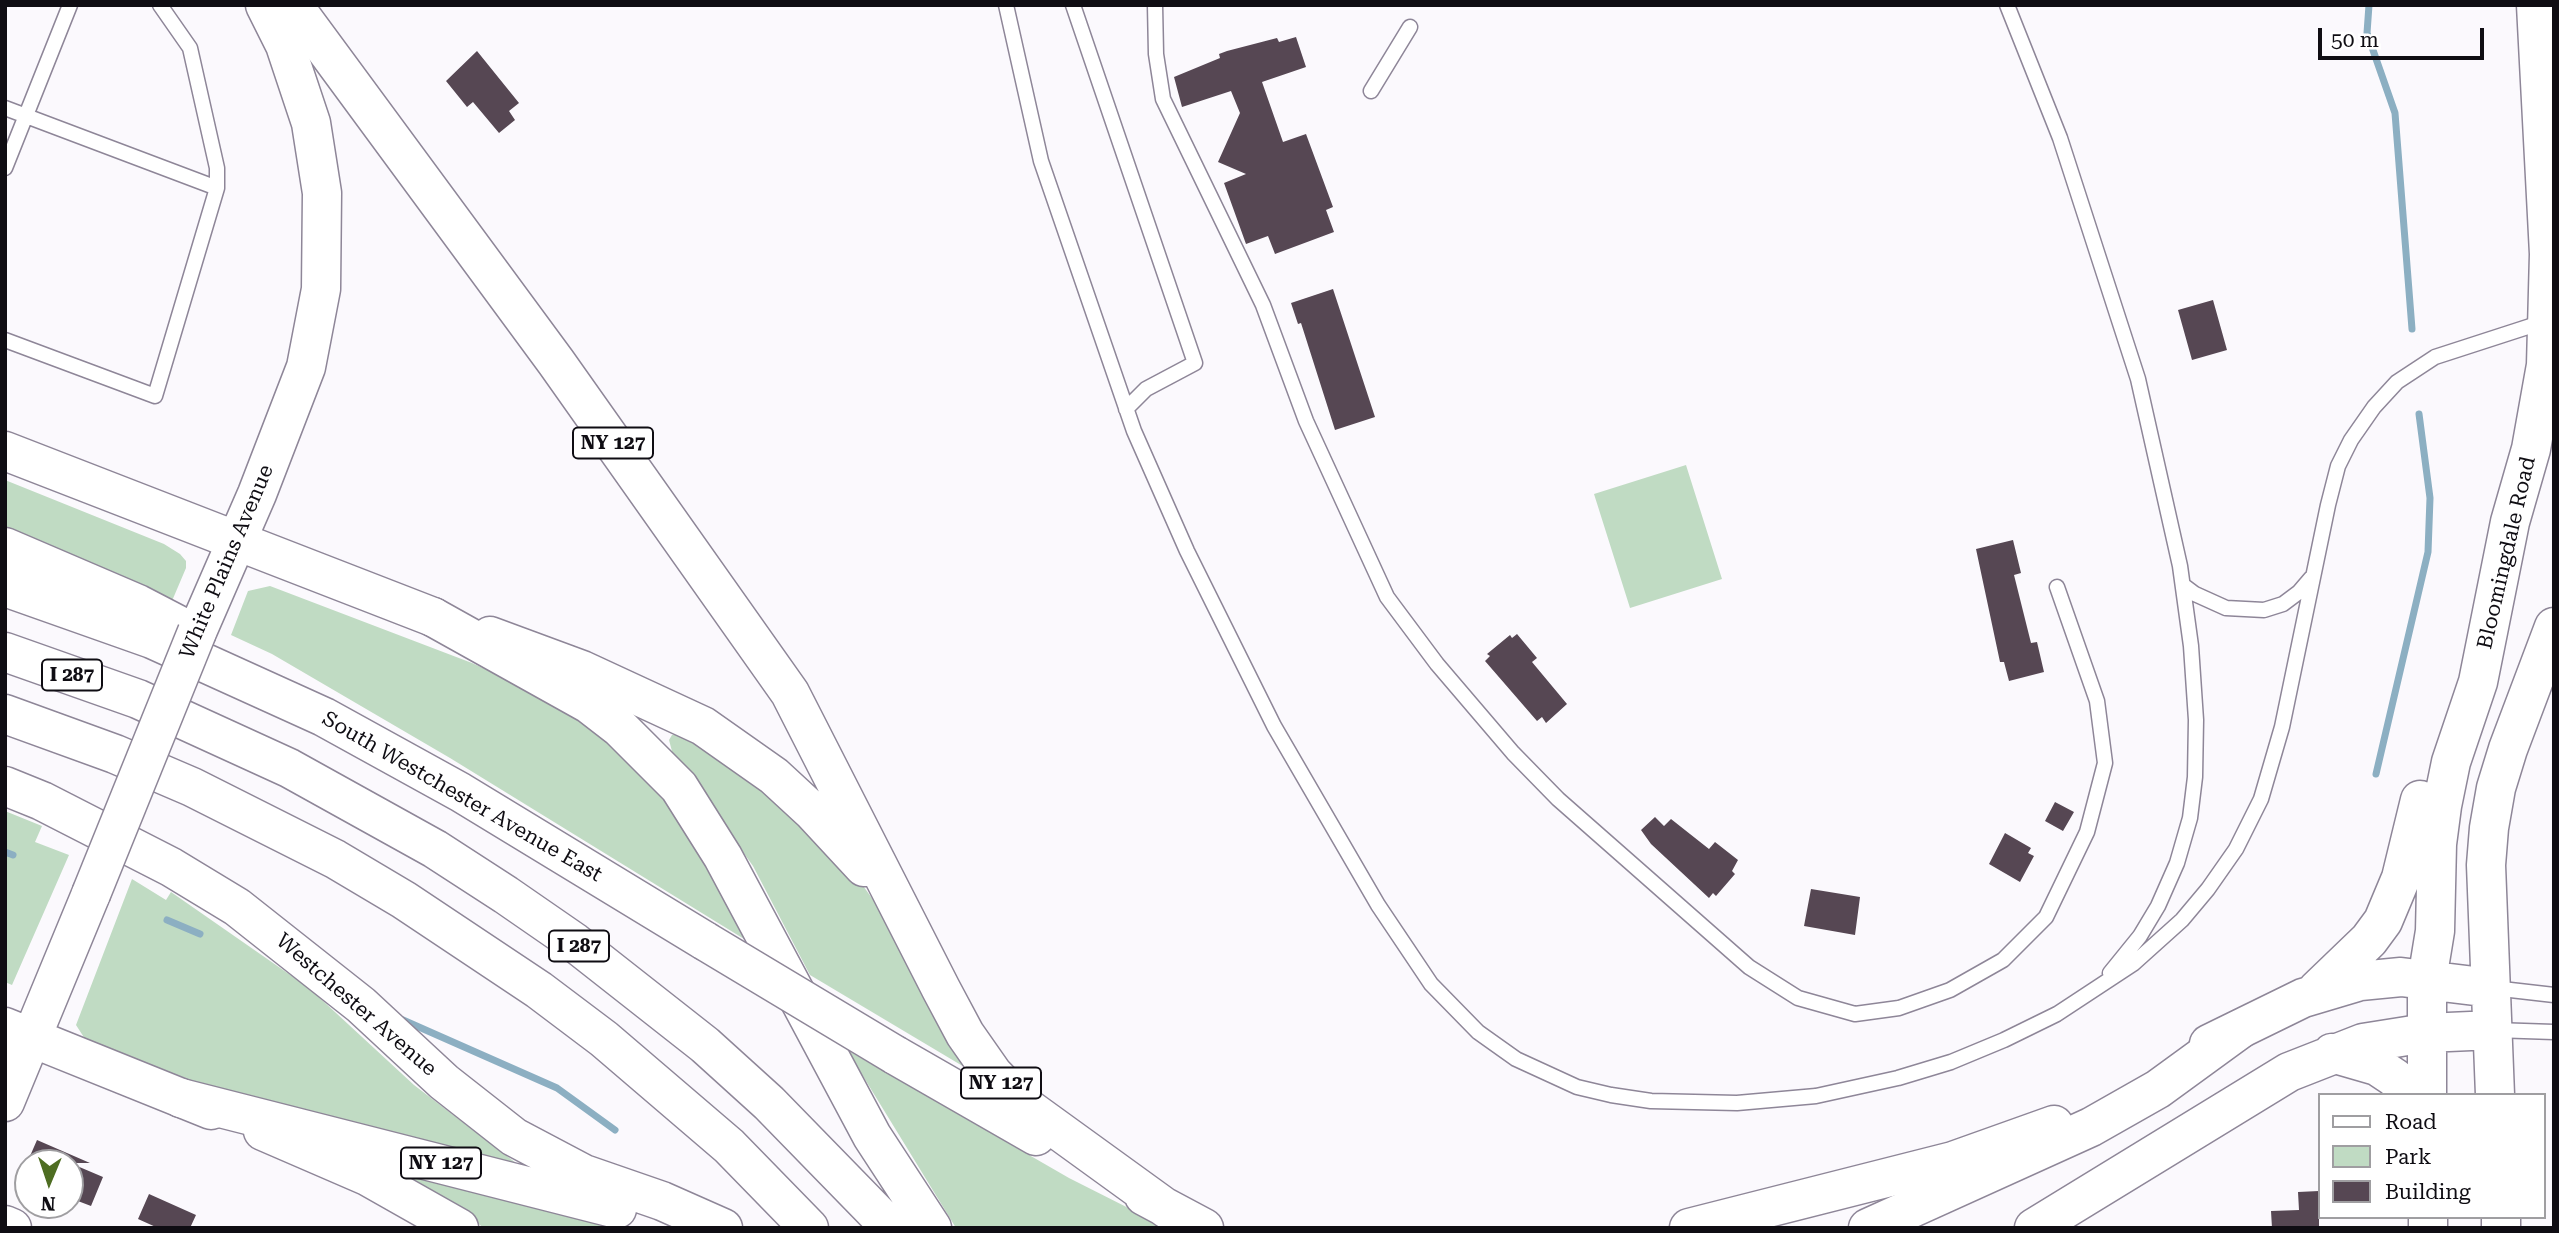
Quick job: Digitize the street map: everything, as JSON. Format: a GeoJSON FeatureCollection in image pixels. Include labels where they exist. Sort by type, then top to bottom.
{"type":"FeatureCollection","features":[{"type":"Feature","properties":{"kind":"main road","name":"White Plains Avenue"},"geometry":{"type":"LineString","coordinates":[[5,1102],[18,1032],[90,894],[235,538],[257,494],[306,367],[321,289],[321,193],[311,123],[285,45],[265,5]]}},
{"type":"Feature","properties":{"kind":"main road","name":"NY 127"},"geometry":{"type":"LineString","coordinates":[[293,5],[564,373],[790,692],[965,1034],[993,1074],[1022,1104],[1194,1222]]}},
{"type":"Feature","properties":{"kind":"main road","name":"Bloomingdale Road"},"geometry":{"type":"LineString","coordinates":[[2427,1093],[2427,980],[2435,931],[2437,844],[2442,806],[2451,762],[2478,682],[2510,522],[2531,449],[2552,320],[2536,5]]}},
{"type":"Feature","properties":{"kind":"main road"},"geometry":{"type":"LineString","coordinates":[[5,451],[433,617],[582,670],[703,726],[743,751],[813,812],[896,903]]}},
{"type":"Feature","properties":{"kind":"main road"},"geometry":{"type":"LineString","coordinates":[[1689,1228],[1953,1161],[2011,1143],[2078,1114],[2139,1079],[2303,998],[2338,973],[2370,940],[2393,904],[2455,677],[2510,522]]}},
{"type":"Feature","properties":{"kind":"main road"},"geometry":{"type":"LineString","coordinates":[[5,547],[138,604],[257,665],[390,752]]}},
{"type":"Feature","properties":{"kind":"main road","name":"South Westchester Avenue East"},"geometry":{"type":"LineString","coordinates":[[5,587],[152,639],[228,671],[390,752],[895,1055],[1194,1222]]}},
{"type":"Feature","properties":{"kind":"main road"},"geometry":{"type":"LineString","coordinates":[[433,617],[589,704],[620,728],[679,787],[723,857],[872,1136],[932,1228]]}},
{"type":"Feature","properties":{"kind":"main road"},"geometry":{"type":"LineString","coordinates":[[2495,1093],[2486,865],[2496,788],[2554,626]]}},
{"type":"Feature","properties":{"kind":"main road","name":"I 287"},"geometry":{"type":"LineString","coordinates":[[5,652],[138,699],[229,739],[363,808],[486,882],[574,942],[705,1045],[769,1103],[891,1228]]}},
{"type":"Feature","properties":{"kind":"main road","name":"I 287"},"geometry":{"type":"LineString","coordinates":[[5,714],[115,754],[192,787],[335,859],[404,900],[528,982],[666,1091],[729,1146],[809,1228]]}},
{"type":"Feature","properties":{"kind":"main road","name":"Westchester Avenue"},"geometry":{"type":"LineString","coordinates":[[5,786],[42,801],[171,867],[237,907],[361,1005],[444,1082],[514,1137],[584,1174],[710,1225]]}},
{"type":"Feature","properties":{"kind":"main road"},"geometry":{"type":"LineString","coordinates":[[2303,998],[2383,977],[2491,988]]}},
{"type":"Feature","properties":{"kind":"main road"},"geometry":{"type":"LineString","coordinates":[[1868,1228],[2091,1127],[2158,1090],[2239,1030]]}},
{"type":"Feature","properties":{"kind":"main road"},"geometry":{"type":"LineString","coordinates":[[2034,1228],[2252,1093],[2332,1053],[2363,1043],[2426,1033],[2493,1030]]}},
{"type":"Feature","properties":{"kind":"main road","name":"NY 127"},"geometry":{"type":"LineString","coordinates":[[18,1032],[181,1098],[710,1225]]}},
{"type":"Feature","properties":{"kind":"main road"},"geometry":{"type":"LineString","coordinates":[[2332,1053],[2377,1066],[2395,1078],[2407,1093]]}},
{"type":"Feature","properties":{"kind":"main road"},"geometry":{"type":"LineString","coordinates":[[666,1091],[735,1177],[781,1228]]}},
{"type":"Feature","properties":{"kind":"main road"},"geometry":{"type":"LineString","coordinates":[[181,1098],[367,1176],[459,1228]]}},
{"type":"Feature","properties":{"kind":"main road"},"geometry":{"type":"LineString","coordinates":[[5,1225],[12,1228]]}},
{"type":"Feature","properties":{"kind":"lane"},"geometry":{"type":"LineString","coordinates":[[5,168],[70,5]]}},
{"type":"Feature","properties":{"kind":"lane"},"geometry":{"type":"LineString","coordinates":[[5,340],[155,396],[217,188],[217,168],[190,48],[160,5]]}},
{"type":"Feature","properties":{"kind":"lane"},"geometry":{"type":"LineString","coordinates":[[1006,5],[1041,161],[1126,409],[1153,476],[1227,635],[1274,726],[1371,893],[1431,984],[1478,1032],[1516,1059],[1577,1087],[1651,1101],[1737,1103],[1816,1096],[1898,1078],[1951,1062],[2004,1040],[2089,994],[2133,964],[2167,935],[2208,889],[2236,849],[2261,799],[2274,763],[2339,466],[2374,407],[2397,382],[2435,357],[2552,320]]}},
{"type":"Feature","properties":{"kind":"lane"},"geometry":{"type":"LineString","coordinates":[[1073,5],[1195,363],[1146,389],[1126,409]]}},
{"type":"Feature","properties":{"kind":"lane"},"geometry":{"type":"LineString","coordinates":[[1155,5],[1156,54],[1163,99],[1263,305],[1306,421],[1387,597],[1445,674],[1513,753],[1558,799],[1749,967],[1798,998],[1855,1014],[1899,1008],[1950,990],[2003,960],[2046,916],[2087,832],[2105,763],[2098,701],[2057,587]]}},
{"type":"Feature","properties":{"kind":"lane"},"geometry":{"type":"LineString","coordinates":[[2007,5],[2060,138],[2138,379],[2183,585],[2196,720],[2195,777],[2190,818],[2177,863],[2158,906],[2118,965],[2089,994]]}},
{"type":"Feature","properties":{"kind":"lane"},"geometry":{"type":"LineString","coordinates":[[1371,91],[1410,27]]}},
{"type":"Feature","properties":{"kind":"lane"},"geometry":{"type":"LineString","coordinates":[[5,108],[217,188]]}},
{"type":"Feature","properties":{"kind":"lane"},"geometry":{"type":"LineString","coordinates":[[2183,585],[2202,598],[2227,608],[2264,610],[2291,598],[2313,576]]}},
{"type":"Feature","properties":{"kind":"lane"},"geometry":{"type":"LineString","coordinates":[[2491,988],[2554,995]]}},
{"type":"Feature","properties":{"kind":"lane"},"geometry":{"type":"LineString","coordinates":[[2493,1030],[2554,1032]]}},
{"type":"Feature","properties":{"kind":"green space"},"geometry":{"type":"Polygon","coordinates":[[[1686,465],[1722,579],[1630,608],[1594,494],[1686,465]]]}},
{"type":"Feature","properties":{"kind":"green space"},"geometry":{"type":"Polygon","coordinates":[[[5,480],[164,544],[180,554],[186,561],[186,568],[169,608],[5,536],[5,480]]]}},
{"type":"Feature","properties":{"kind":"green space"},"geometry":{"type":"Polygon","coordinates":[[[270,586],[472,663],[531,690],[581,718],[624,754],[659,791],[707,858],[749,942],[450,758],[272,654],[231,635],[248,591],[270,586]]]}},
{"type":"Feature","properties":{"kind":"green space"},"geometry":{"type":"Polygon","coordinates":[[[686,734],[744,766],[851,869],[907,947],[971,1071],[810,975],[753,866],[673,755],[669,740],[672,735],[686,734]]]}},
{"type":"Feature","properties":{"kind":"green space"},"geometry":{"type":"Polygon","coordinates":[[[5,811],[42,826],[35,842],[69,855],[12,985],[5,982],[5,811]]]}},
{"type":"Feature","properties":{"kind":"green space"},"geometry":{"type":"Polygon","coordinates":[[[132,879],[166,900],[171,892],[309,988],[414,1085],[533,1176],[232,1095],[87,1042],[76,1025],[132,879]]]}},
{"type":"Feature","properties":{"kind":"green space"},"geometry":{"type":"Polygon","coordinates":[[[847,1050],[1069,1178],[1168,1228],[956,1228],[847,1050]]]}},
{"type":"Feature","properties":{"kind":"green space"},"geometry":{"type":"Polygon","coordinates":[[[398,1166],[629,1228],[484,1228],[460,1210],[397,1172],[398,1166]]]}},
{"type":"Feature","properties":{"kind":"building"},"geometry":{"type":"Polygon","coordinates":[[[1296,37],[1306,67],[1262,82],[1283,142],[1306,134],[1333,207],[1326,210],[1334,232],[1275,254],[1268,236],[1246,244],[1224,183],[1246,174],[1218,162],[1240,113],[1231,91],[1182,107],[1174,77],[1220,58],[1219,54],[1227,51],[1277,38],[1279,42],[1296,37]]]}},
{"type":"Feature","properties":{"kind":"building"},"geometry":{"type":"Polygon","coordinates":[[[477,51],[519,103],[509,111],[515,120],[499,133],[473,102],[467,107],[446,81],[477,51]]]}},
{"type":"Feature","properties":{"kind":"building"},"geometry":{"type":"Polygon","coordinates":[[[1333,289],[1375,417],[1335,430],[1301,323],[1298,324],[1291,303],[1333,289]]]}},
{"type":"Feature","properties":{"kind":"building"},"geometry":{"type":"Polygon","coordinates":[[[2213,300],[2227,350],[2192,360],[2178,310],[2213,300]]]}},
{"type":"Feature","properties":{"kind":"building"},"geometry":{"type":"Polygon","coordinates":[[[2013,540],[2021,573],[2014,575],[2031,643],[2037,642],[2044,672],[2009,681],[2004,662],[2000,662],[1976,549],[2013,540]]]}},
{"type":"Feature","properties":{"kind":"building"},"geometry":{"type":"Polygon","coordinates":[[[1517,634],[1537,658],[1532,662],[1567,704],[1546,723],[1542,717],[1537,721],[1485,661],[1490,656],[1487,654],[1510,635],[1512,638],[1517,634]]]}},
{"type":"Feature","properties":{"kind":"building"},"geometry":{"type":"Polygon","coordinates":[[[2055,802],[2074,812],[2063,831],[2045,821],[2055,802]]]}},
{"type":"Feature","properties":{"kind":"building"},"geometry":{"type":"Polygon","coordinates":[[[1655,817],[1664,826],[1671,819],[1709,849],[1715,842],[1738,860],[1732,871],[1735,874],[1716,896],[1713,893],[1709,898],[1651,844],[1641,830],[1655,817]]]}},
{"type":"Feature","properties":{"kind":"building"},"geometry":{"type":"Polygon","coordinates":[[[2005,833],[2031,848],[2028,853],[2034,856],[2020,882],[1989,864],[2005,833]]]}},
{"type":"Feature","properties":{"kind":"building"},"geometry":{"type":"Polygon","coordinates":[[[1811,889],[1860,897],[1855,935],[1804,926],[1811,889]]]}},
{"type":"Feature","properties":{"kind":"building"},"geometry":{"type":"Polygon","coordinates":[[[37,1140],[58,1149],[33,1149],[37,1140]]]}},
{"type":"Feature","properties":{"kind":"building"},"geometry":{"type":"Polygon","coordinates":[[[84,1169],[103,1177],[91,1206],[84,1203],[84,1169]]]}},
{"type":"Feature","properties":{"kind":"building"},"geometry":{"type":"Polygon","coordinates":[[[2318,1191],[2319,1228],[2272,1228],[2271,1211],[2299,1210],[2298,1192],[2318,1191]]]}},
{"type":"Feature","properties":{"kind":"building"},"geometry":{"type":"Polygon","coordinates":[[[149,1194],[196,1215],[190,1228],[158,1228],[138,1219],[149,1194]]]}},
{"type":"Feature","properties":{"kind":"waterway"},"geometry":{"type":"LineString","coordinates":[[2369,5],[2367,33],[2395,113],[2412,329]]}},
{"type":"Feature","properties":{"kind":"waterway"},"geometry":{"type":"LineString","coordinates":[[2376,774],[2428,552],[2430,498],[2419,414]]}},
{"type":"Feature","properties":{"kind":"waterway"},"geometry":{"type":"LineString","coordinates":[[5,852],[13,855]]}},
{"type":"Feature","properties":{"kind":"waterway"},"geometry":{"type":"LineString","coordinates":[[167,920],[200,934]]}},
{"type":"Feature","properties":{"kind":"waterway"},"geometry":{"type":"LineString","coordinates":[[403,1020],[557,1088],[615,1130]]}}]}
